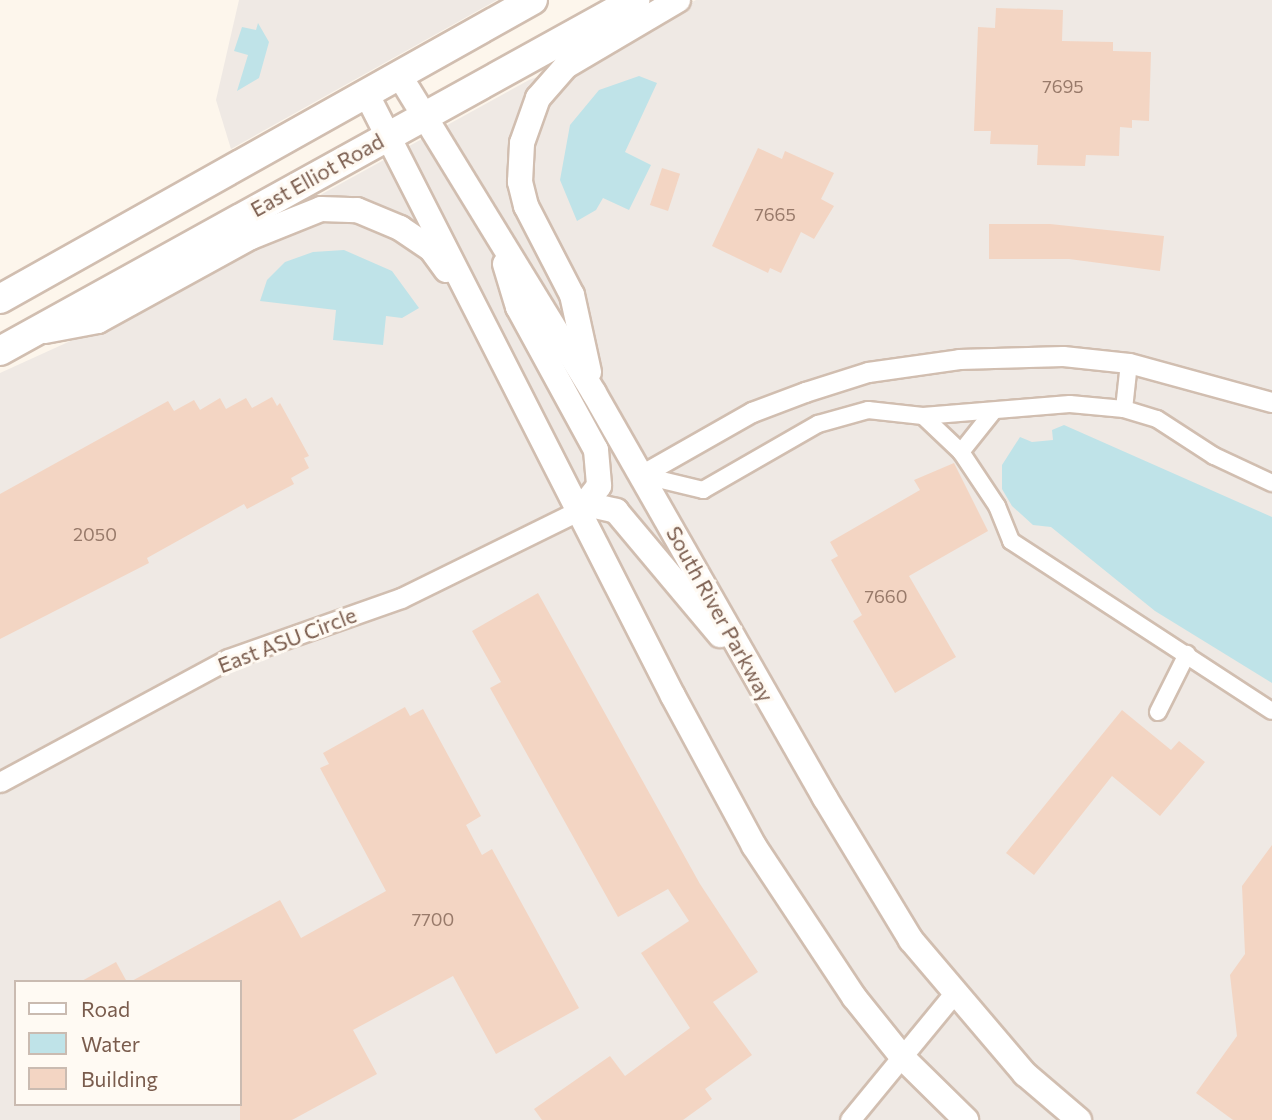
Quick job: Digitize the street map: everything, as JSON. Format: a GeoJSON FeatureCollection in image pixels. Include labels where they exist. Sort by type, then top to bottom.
{"type":"FeatureCollection","features":[{"type":"Feature","properties":{"kind":"main road","name":"East Elliot Road"},"geometry":{"type":"LineString","coordinates":[[0,299],[368,97],[533,0]]}},
{"type":"Feature","properties":{"kind":"main road","name":"East Elliot Road"},"geometry":{"type":"LineString","coordinates":[[0,351],[635,0]]}},
{"type":"Feature","properties":{"kind":"street"},"geometry":{"type":"LineString","coordinates":[[594,393],[572,295],[526,206],[520,182],[522,143],[538,98],[566,66],[678,0]]}},
{"type":"Feature","properties":{"kind":"street","name":"South River Parkway"},"geometry":{"type":"LineString","coordinates":[[401,78],[594,393],[751,670],[911,940],[1024,1074],[1079,1120]]}},
{"type":"Feature","properties":{"kind":"street"},"geometry":{"type":"LineString","coordinates":[[368,97],[754,846],[854,997],[902,1057],[966,1120]]}},
{"type":"Feature","properties":{"kind":"street"},"geometry":{"type":"LineString","coordinates":[[34,332],[98,321],[289,219],[341,207],[400,228],[430,249],[491,337]]}},
{"type":"Feature","properties":{"kind":"street"},"geometry":{"type":"LineString","coordinates":[[494,230],[518,306],[596,450],[599,486],[580,510]]}},
{"type":"Feature","properties":{"kind":"street"},"geometry":{"type":"LineString","coordinates":[[641,475],[752,412],[868,372],[958,359],[1063,356],[1129,363],[1272,402]]}},
{"type":"Feature","properties":{"kind":"street"},"geometry":{"type":"LineString","coordinates":[[1124,410],[1129,363]]}},
{"type":"Feature","properties":{"kind":"street"},"geometry":{"type":"LineString","coordinates":[[641,475],[703,490],[818,424],[869,410],[923,416],[1070,404],[1124,410],[1157,419],[1214,456],[1272,483]]}},
{"type":"Feature","properties":{"kind":"street"},"geometry":{"type":"LineString","coordinates":[[961,452],[992,412]]}},
{"type":"Feature","properties":{"kind":"street"},"geometry":{"type":"LineString","coordinates":[[923,416],[961,452],[997,506],[1012,541],[1272,711]]}},
{"type":"Feature","properties":{"kind":"street"},"geometry":{"type":"LineString","coordinates":[[580,510],[595,506],[616,511],[751,670]]}},
{"type":"Feature","properties":{"kind":"street","name":"East ASU Circle"},"geometry":{"type":"LineString","coordinates":[[0,782],[228,659],[401,598],[580,510]]}},
{"type":"Feature","properties":{"kind":"street"},"geometry":{"type":"LineString","coordinates":[[1158,712],[1186,654]]}},
{"type":"Feature","properties":{"kind":"street"},"geometry":{"type":"LineString","coordinates":[[850,1120],[955,992]]}},
{"type":"Feature","properties":{"kind":"shaded area"},"geometry":{"type":"Polygon","coordinates":[[[239,0],[497,0],[231,149],[216,100],[239,0]]]}},
{"type":"Feature","properties":{"kind":"shaded area"},"geometry":{"type":"Polygon","coordinates":[[[696,0],[1272,0],[1272,1120],[0,1120],[0,373],[99,328],[271,234],[322,194],[529,80],[591,57],[696,0]]]}},
{"type":"Feature","properties":{"kind":"water"},"geometry":{"type":"Polygon","coordinates":[[[258,23],[269,42],[259,78],[237,91],[248,55],[234,51],[242,27],[256,30],[258,23]]]}},
{"type":"Feature","properties":{"kind":"water"},"geometry":{"type":"Polygon","coordinates":[[[639,76],[657,83],[625,152],[651,165],[629,210],[603,198],[596,210],[577,221],[560,180],[570,125],[599,90],[639,76]]]}},
{"type":"Feature","properties":{"kind":"water"},"geometry":{"type":"Polygon","coordinates":[[[344,250],[392,271],[419,308],[402,318],[386,316],[383,345],[333,340],[336,310],[260,301],[267,280],[285,262],[313,252],[344,250]]]}},
{"type":"Feature","properties":{"kind":"water"},"geometry":{"type":"Polygon","coordinates":[[[1064,425],[1272,517],[1272,683],[1155,611],[1051,527],[1033,525],[1012,506],[1002,489],[1002,465],[1020,437],[1032,442],[1053,440],[1052,430],[1064,425]]]}},
{"type":"Feature","properties":{"kind":"building"},"geometry":{"type":"Polygon","coordinates":[[[996,8],[1063,10],[1062,41],[1113,42],[1113,51],[1151,52],[1149,121],[1132,120],[1132,128],[1120,127],[1119,156],[1086,155],[1085,166],[1037,165],[1038,145],[990,144],[991,131],[974,131],[978,27],[995,28],[996,8]]]}},
{"type":"Feature","properties":{"kind":"building"},"geometry":{"type":"Polygon","coordinates":[[[758,148],[782,159],[785,151],[834,173],[821,199],[834,206],[814,239],[801,232],[781,273],[770,268],[768,273],[712,246],[758,148]]]}},
{"type":"Feature","properties":{"kind":"building"},"geometry":{"type":"Polygon","coordinates":[[[662,168],[680,174],[668,211],[650,205],[662,168]]]}},
{"type":"Feature","properties":{"kind":"building"},"geometry":{"type":"Polygon","coordinates":[[[989,224],[1050,224],[1164,236],[1160,271],[1069,259],[989,259],[989,224]]]}},
{"type":"Feature","properties":{"kind":"building"},"geometry":{"type":"Polygon","coordinates":[[[272,397],[277,406],[280,403],[309,456],[304,458],[309,468],[291,478],[294,484],[247,509],[244,504],[147,558],[149,563],[0,639],[0,494],[168,401],[174,411],[194,400],[200,410],[220,398],[226,409],[246,398],[252,408],[272,397]]]}},
{"type":"Feature","properties":{"kind":"building"},"geometry":{"type":"Polygon","coordinates":[[[954,463],[988,531],[909,576],[956,657],[895,693],[853,621],[862,615],[831,560],[838,556],[830,542],[920,490],[914,480],[954,463]]]}},
{"type":"Feature","properties":{"kind":"building"},"geometry":{"type":"Polygon","coordinates":[[[538,593],[700,884],[758,972],[713,1002],[752,1055],[705,1089],[712,1099],[683,1120],[542,1120],[534,1109],[610,1056],[625,1076],[690,1028],[641,953],[689,921],[668,889],[618,917],[490,688],[501,682],[472,631],[538,593]]]}},
{"type":"Feature","properties":{"kind":"building"},"geometry":{"type":"Polygon","coordinates":[[[405,707],[410,716],[423,709],[481,816],[466,825],[482,855],[492,849],[579,1008],[496,1054],[453,976],[353,1030],[377,1074],[292,1120],[240,1120],[242,980],[134,980],[280,900],[301,938],[386,891],[320,768],[329,764],[323,753],[405,707]]]}},
{"type":"Feature","properties":{"kind":"building"},"geometry":{"type":"Polygon","coordinates":[[[1122,710],[1171,750],[1179,741],[1205,762],[1160,816],[1112,776],[1034,875],[1006,853],[1122,710]]]}},
{"type":"Feature","properties":{"kind":"building"},"geometry":{"type":"Polygon","coordinates":[[[1272,845],[1272,1120],[1233,1120],[1196,1093],[1237,1036],[1230,975],[1245,954],[1242,886],[1272,845]]]}},
{"type":"Feature","properties":{"kind":"building"},"geometry":{"type":"Polygon","coordinates":[[[116,962],[126,980],[84,980],[116,962]]]}}]}
